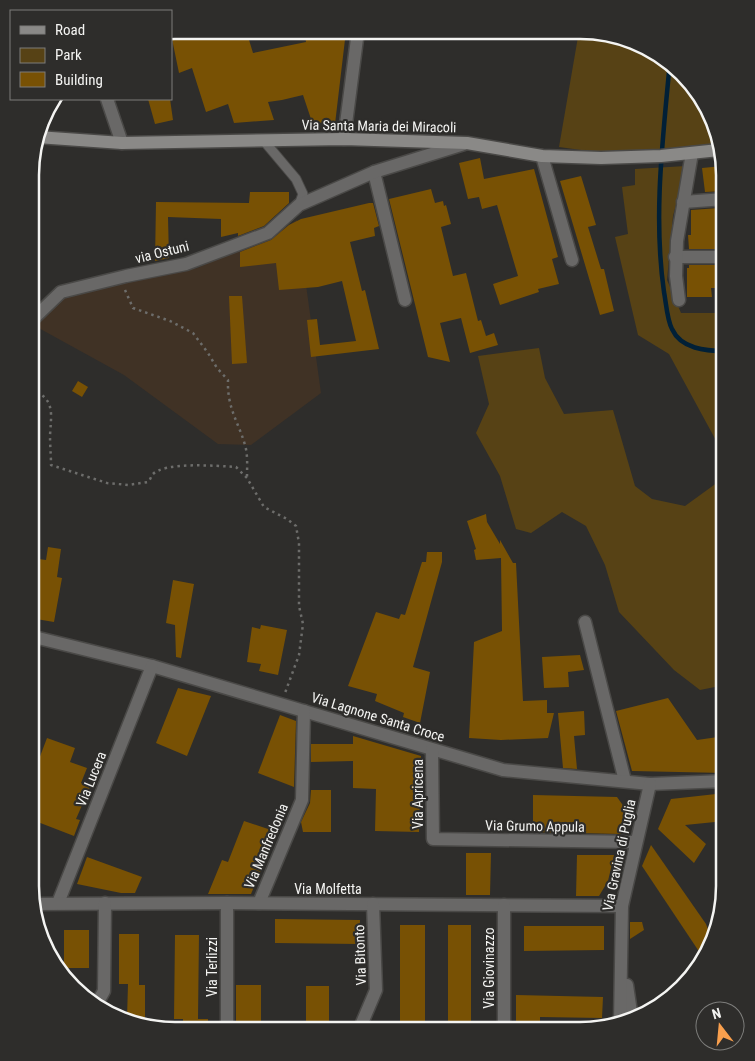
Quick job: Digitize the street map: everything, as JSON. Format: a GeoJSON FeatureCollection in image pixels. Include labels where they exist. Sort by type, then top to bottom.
{"type":"FeatureCollection","features":[{"type":"Feature","properties":{"kind":"street"},"geometry":{"type":"LineString","coordinates":[[344,139],[357,39]]}},
{"type":"Feature","properties":{"kind":"street"},"geometry":{"type":"LineString","coordinates":[[107,100],[122,144]]}},
{"type":"Feature","properties":{"kind":"street","name":"Via Santa Maria dei Miracoli"},"geometry":{"type":"LineString","coordinates":[[44,137],[122,144],[344,139],[467,143],[542,156],[601,158],[714,151]]}},
{"type":"Feature","properties":{"kind":"street","name":"via Ostuni"},"geometry":{"type":"LineString","coordinates":[[39,313],[61,292],[186,264],[268,233],[299,205],[374,172],[467,143]]}},
{"type":"Feature","properties":{"kind":"street"},"geometry":{"type":"LineString","coordinates":[[679,300],[675,257],[692,153]]}},
{"type":"Feature","properties":{"kind":"street"},"geometry":{"type":"LineString","coordinates":[[542,156],[572,260]]}},
{"type":"Feature","properties":{"kind":"street"},"geometry":{"type":"LineString","coordinates":[[374,172],[405,300]]}},
{"type":"Feature","properties":{"kind":"street"},"geometry":{"type":"LineString","coordinates":[[684,202],[716,200]]}},
{"type":"Feature","properties":{"kind":"street"},"geometry":{"type":"LineString","coordinates":[[675,257],[716,257]]}},
{"type":"Feature","properties":{"kind":"street"},"geometry":{"type":"LineString","coordinates":[[585,622],[625,782]]}},
{"type":"Feature","properties":{"kind":"street","name":"Via Lagnone Santa Croce"},"geometry":{"type":"LineString","coordinates":[[39,638],[152,666],[503,770],[650,784],[716,781]]}},
{"type":"Feature","properties":{"kind":"street","name":"Via Lucera"},"geometry":{"type":"LineString","coordinates":[[58,903],[152,666]]}},
{"type":"Feature","properties":{"kind":"street","name":"Via Manfredonia"},"geometry":{"type":"LineString","coordinates":[[259,904],[302,800],[304,710]]}},
{"type":"Feature","properties":{"kind":"street","name":"Via Apricena"},"geometry":{"type":"LineString","coordinates":[[432,750],[433,839]]}},
{"type":"Feature","properties":{"kind":"street","name":"Via Gravina di Puglia"},"geometry":{"type":"LineString","coordinates":[[620,1017],[622,906],[650,784]]}},
{"type":"Feature","properties":{"kind":"street","name":"Via Grumo Appula"},"geometry":{"type":"LineString","coordinates":[[433,839],[636,842]]}},
{"type":"Feature","properties":{"kind":"street"},"geometry":{"type":"LineString","coordinates":[[99,999],[104,991],[105,903]]}},
{"type":"Feature","properties":{"kind":"street","name":"Via Terlizzi"},"geometry":{"type":"LineString","coordinates":[[227,903],[227,1022]]}},
{"type":"Feature","properties":{"kind":"street","name":"Via Molfetta"},"geometry":{"type":"LineString","coordinates":[[40,904],[622,906]]}},
{"type":"Feature","properties":{"kind":"street","name":"Via Bitonto"},"geometry":{"type":"LineString","coordinates":[[362,1022],[376,990],[373,904]]}},
{"type":"Feature","properties":{"kind":"street","name":"Via Giovinazzo"},"geometry":{"type":"LineString","coordinates":[[504,905],[504,1022]]}},
{"type":"Feature","properties":{"kind":"street"},"geometry":{"type":"LineString","coordinates":[[621,950],[631,1013]]}},
{"type":"Feature","properties":{"kind":"lane"},"geometry":{"type":"LineString","coordinates":[[264,141],[296,178],[303,194],[299,205]]}},
{"type":"Feature","properties":{"kind":"path"},"geometry":{"type":"LineString","coordinates":[[126,276],[124,289],[133,308],[170,321],[193,333],[217,368],[228,380],[228,395],[233,416],[246,448],[247,478]]}},
{"type":"Feature","properties":{"kind":"path"},"geometry":{"type":"LineString","coordinates":[[39,393],[49,404],[52,418],[50,436],[52,465],[107,483],[128,484],[148,482],[153,474],[161,469],[180,466],[236,467],[247,478],[264,507],[296,526],[300,543],[299,606],[302,624],[299,655],[281,704]]}},
{"type":"Feature","properties":{"kind":"shaded area"},"geometry":{"type":"Polygon","coordinates":[[[297,220],[321,393],[251,445],[218,444],[124,375],[39,328],[39,322],[65,296],[197,268],[275,234],[297,220]]]}},
{"type":"Feature","properties":{"kind":"green space"},"geometry":{"type":"Polygon","coordinates":[[[578,39],[616,43],[633,49],[649,57],[670,72],[683,85],[702,114],[713,145],[641,152],[588,151],[559,147],[578,39]]]}},
{"type":"Feature","properties":{"kind":"green space"},"geometry":{"type":"Polygon","coordinates":[[[686,166],[673,216],[667,280],[681,313],[716,313],[716,440],[669,354],[638,335],[615,237],[628,234],[622,187],[635,185],[635,169],[686,166]]]}},
{"type":"Feature","properties":{"kind":"green space"},"geometry":{"type":"Polygon","coordinates":[[[539,348],[545,378],[564,414],[613,410],[635,486],[652,499],[685,506],[716,484],[716,687],[700,690],[674,670],[619,612],[605,565],[586,526],[562,512],[531,533],[516,529],[500,476],[476,433],[489,404],[478,356],[539,348]]]}},
{"type":"Feature","properties":{"kind":"building"},"geometry":{"type":"Polygon","coordinates":[[[172,39],[249,39],[253,53],[306,42],[306,39],[345,39],[335,124],[312,122],[303,95],[268,102],[274,120],[234,123],[228,104],[206,112],[192,68],[179,73],[172,39]]]}},
{"type":"Feature","properties":{"kind":"building"},"geometry":{"type":"Polygon","coordinates":[[[148,100],[170,100],[173,120],[155,124],[148,100]]]}},
{"type":"Feature","properties":{"kind":"building"},"geometry":{"type":"Polygon","coordinates":[[[480,158],[484,179],[534,169],[558,257],[552,259],[559,284],[538,289],[539,292],[500,305],[493,284],[518,276],[497,205],[482,209],[479,197],[468,199],[459,163],[480,158]]]}},
{"type":"Feature","properties":{"kind":"building"},"geometry":{"type":"Polygon","coordinates":[[[716,167],[716,191],[705,192],[702,168],[716,167]]]}},
{"type":"Feature","properties":{"kind":"building"},"geometry":{"type":"Polygon","coordinates":[[[581,176],[596,225],[588,227],[601,269],[604,269],[614,311],[600,315],[560,181],[581,176]]]}},
{"type":"Feature","properties":{"kind":"building"},"geometry":{"type":"Polygon","coordinates":[[[431,189],[435,203],[443,201],[444,206],[446,205],[451,224],[441,227],[453,276],[466,273],[478,321],[481,320],[486,336],[494,333],[498,345],[470,353],[461,318],[440,323],[450,362],[428,357],[389,199],[431,189]]]}},
{"type":"Feature","properties":{"kind":"building"},"geometry":{"type":"Polygon","coordinates":[[[250,192],[289,192],[289,203],[264,226],[238,236],[238,233],[221,237],[221,219],[168,217],[169,258],[155,261],[156,202],[249,203],[250,192]]]}},
{"type":"Feature","properties":{"kind":"building"},"geometry":{"type":"Polygon","coordinates":[[[373,203],[379,226],[374,228],[375,236],[350,242],[362,291],[365,290],[379,349],[311,357],[307,320],[317,319],[320,345],[356,341],[342,281],[318,287],[279,290],[276,263],[240,267],[240,252],[271,240],[289,225],[301,219],[373,203]]]}},
{"type":"Feature","properties":{"kind":"building"},"geometry":{"type":"Polygon","coordinates":[[[716,208],[716,249],[689,249],[688,235],[691,235],[691,210],[716,208]]]}},
{"type":"Feature","properties":{"kind":"building"},"geometry":{"type":"Polygon","coordinates":[[[689,265],[716,265],[716,288],[711,288],[712,297],[687,297],[687,268],[689,268],[689,265]]]}},
{"type":"Feature","properties":{"kind":"building"},"geometry":{"type":"Polygon","coordinates":[[[229,296],[242,296],[247,363],[232,364],[229,296]]]}},
{"type":"Feature","properties":{"kind":"building"},"geometry":{"type":"Polygon","coordinates":[[[78,381],[88,387],[82,397],[72,391],[78,381]]]}},
{"type":"Feature","properties":{"kind":"building"},"geometry":{"type":"Polygon","coordinates":[[[486,514],[487,522],[500,544],[500,540],[513,563],[516,563],[523,701],[547,700],[547,713],[554,713],[548,738],[501,740],[469,738],[474,642],[502,631],[501,558],[476,560],[474,550],[476,549],[467,521],[486,514]]]}},
{"type":"Feature","properties":{"kind":"building"},"geometry":{"type":"Polygon","coordinates":[[[48,547],[61,549],[57,577],[62,578],[54,622],[39,620],[39,559],[46,560],[48,547]]]}},
{"type":"Feature","properties":{"kind":"building"},"geometry":{"type":"Polygon","coordinates":[[[427,552],[442,552],[442,562],[413,667],[430,672],[420,723],[403,717],[404,713],[375,701],[377,694],[348,686],[376,612],[399,619],[401,614],[405,615],[422,562],[426,562],[427,552]]]}},
{"type":"Feature","properties":{"kind":"building"},"geometry":{"type":"Polygon","coordinates":[[[173,580],[194,584],[181,658],[176,657],[175,625],[166,623],[173,580]]]}},
{"type":"Feature","properties":{"kind":"building"},"geometry":{"type":"Polygon","coordinates":[[[261,625],[287,630],[278,675],[259,671],[261,664],[247,662],[252,627],[260,629],[261,625]]]}},
{"type":"Feature","properties":{"kind":"building"},"geometry":{"type":"Polygon","coordinates":[[[580,655],[584,670],[568,672],[569,687],[544,688],[542,657],[580,655]]]}},
{"type":"Feature","properties":{"kind":"building"},"geometry":{"type":"Polygon","coordinates":[[[178,688],[211,696],[187,756],[156,743],[178,688]]]}},
{"type":"Feature","properties":{"kind":"building"},"geometry":{"type":"Polygon","coordinates":[[[668,698],[697,740],[716,737],[716,773],[632,771],[616,711],[668,698]]]}},
{"type":"Feature","properties":{"kind":"building"},"geometry":{"type":"Polygon","coordinates":[[[584,711],[585,735],[574,736],[577,769],[563,768],[558,713],[584,711]]]}},
{"type":"Feature","properties":{"kind":"building"},"geometry":{"type":"Polygon","coordinates":[[[280,715],[296,721],[294,787],[258,773],[280,715]]]}},
{"type":"Feature","properties":{"kind":"building"},"geometry":{"type":"Polygon","coordinates":[[[353,736],[421,756],[419,832],[375,831],[376,789],[353,788],[353,761],[311,762],[311,744],[353,744],[353,736]]]}},
{"type":"Feature","properties":{"kind":"building"},"geometry":{"type":"Polygon","coordinates":[[[47,738],[75,748],[70,762],[87,768],[81,783],[90,787],[76,819],[80,820],[74,836],[39,822],[39,759],[47,738]]]}},
{"type":"Feature","properties":{"kind":"building"},"geometry":{"type":"Polygon","coordinates":[[[311,790],[331,790],[331,832],[303,832],[301,822],[310,803],[311,790]]]}},
{"type":"Feature","properties":{"kind":"building"},"geometry":{"type":"Polygon","coordinates":[[[716,794],[716,822],[685,825],[706,844],[694,863],[658,829],[671,799],[716,794]]]}},
{"type":"Feature","properties":{"kind":"building"},"geometry":{"type":"Polygon","coordinates":[[[533,795],[617,797],[627,811],[621,834],[533,832],[533,795]]]}},
{"type":"Feature","properties":{"kind":"building"},"geometry":{"type":"Polygon","coordinates":[[[244,821],[277,832],[251,894],[208,894],[222,860],[228,862],[244,821]]]}},
{"type":"Feature","properties":{"kind":"building"},"geometry":{"type":"Polygon","coordinates":[[[651,845],[706,924],[709,931],[699,952],[642,866],[651,845]]]}},
{"type":"Feature","properties":{"kind":"building"},"geometry":{"type":"Polygon","coordinates":[[[466,853],[491,853],[490,895],[466,895],[466,853]]]}},
{"type":"Feature","properties":{"kind":"building"},"geometry":{"type":"Polygon","coordinates":[[[577,855],[614,855],[608,881],[599,896],[576,896],[577,855]]]}},
{"type":"Feature","properties":{"kind":"building"},"geometry":{"type":"Polygon","coordinates":[[[87,857],[142,877],[135,893],[121,893],[77,884],[87,857]]]}},
{"type":"Feature","properties":{"kind":"building"},"geometry":{"type":"Polygon","coordinates":[[[275,919],[360,920],[359,944],[275,943],[275,919]]]}},
{"type":"Feature","properties":{"kind":"building"},"geometry":{"type":"Polygon","coordinates":[[[630,922],[642,922],[644,930],[630,939],[630,922]]]}},
{"type":"Feature","properties":{"kind":"building"},"geometry":{"type":"Polygon","coordinates":[[[400,925],[425,925],[425,1022],[400,1022],[400,925]]]}},
{"type":"Feature","properties":{"kind":"building"},"geometry":{"type":"Polygon","coordinates":[[[448,925],[471,925],[471,1022],[448,1022],[448,925]]]}},
{"type":"Feature","properties":{"kind":"building"},"geometry":{"type":"Polygon","coordinates":[[[524,926],[604,926],[604,950],[524,951],[524,926]]]}},
{"type":"Feature","properties":{"kind":"building"},"geometry":{"type":"Polygon","coordinates":[[[64,930],[89,930],[89,968],[66,968],[64,965],[64,930]]]}},
{"type":"Feature","properties":{"kind":"building"},"geometry":{"type":"Polygon","coordinates":[[[119,934],[139,934],[139,985],[145,985],[145,1019],[127,1014],[128,984],[119,984],[119,934]]]}},
{"type":"Feature","properties":{"kind":"building"},"geometry":{"type":"Polygon","coordinates":[[[175,935],[199,935],[198,1019],[208,1019],[208,1022],[183,1022],[183,1019],[174,1019],[175,935]]]}},
{"type":"Feature","properties":{"kind":"building"},"geometry":{"type":"Polygon","coordinates":[[[236,985],[261,985],[261,1022],[236,1022],[236,985]]]}},
{"type":"Feature","properties":{"kind":"building"},"geometry":{"type":"Polygon","coordinates":[[[306,986],[329,986],[329,1022],[306,1022],[306,986]]]}},
{"type":"Feature","properties":{"kind":"building"},"geometry":{"type":"Polygon","coordinates":[[[516,995],[603,997],[602,1018],[540,1017],[540,1022],[516,1022],[516,995]]]}},
{"type":"Feature","properties":{"kind":"waterway"},"geometry":{"type":"LineString","coordinates":[[669,71],[659,206],[661,263],[668,316],[670,325],[681,341],[695,348],[716,350]]}}]}
